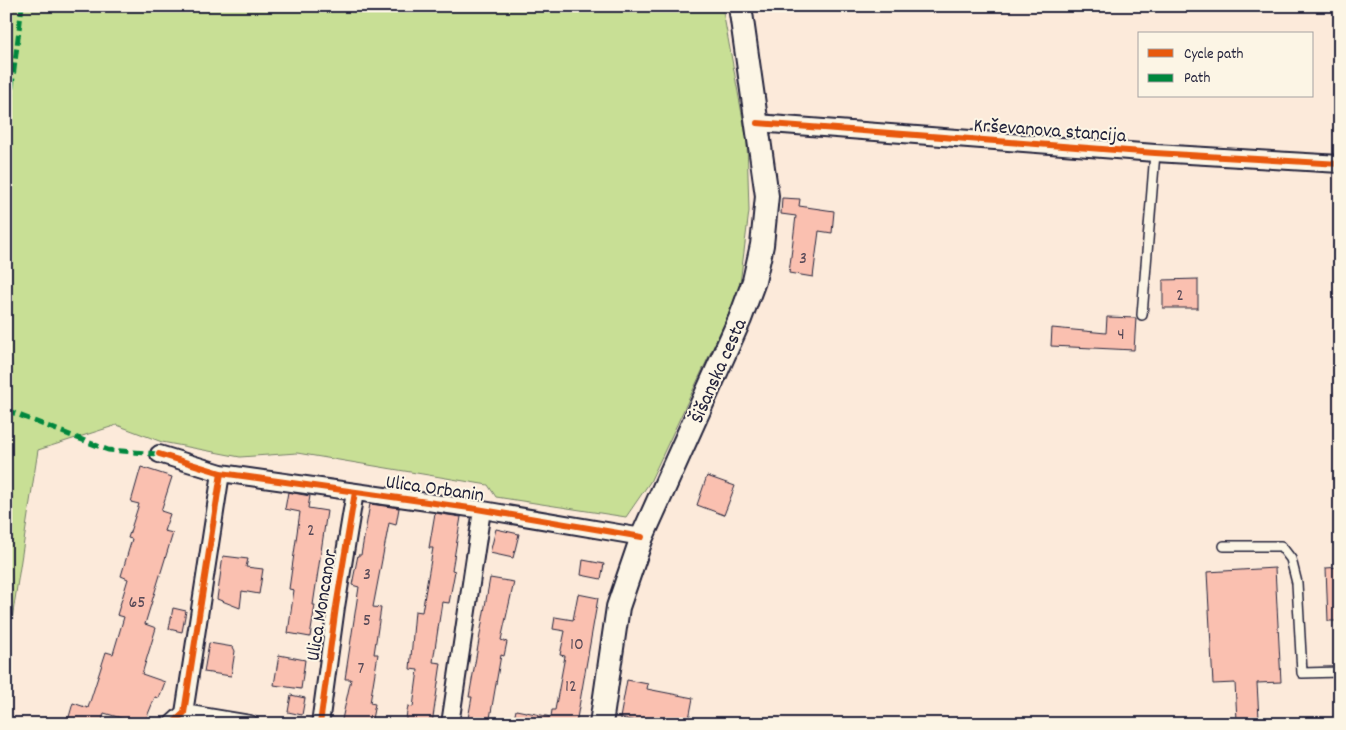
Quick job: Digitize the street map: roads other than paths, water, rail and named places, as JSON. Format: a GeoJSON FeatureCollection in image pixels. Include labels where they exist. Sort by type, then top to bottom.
{"type":"FeatureCollection","features":[{"type":"Feature","properties":{"kind":"main road","name":"Šišanska cesta"},"geometry":{"type":"LineString","coordinates":[[601,724],[618,606],[642,537],[740,320],[754,281],[762,245],[767,196],[740,6]]}},
{"type":"Feature","properties":{"kind":"street","name":"Krševanova stancija"},"geometry":{"type":"LineString","coordinates":[[757,123],[1154,153],[1340,164]]}},
{"type":"Feature","properties":{"kind":"street","name":"Ulica Orbanin"},"geometry":{"type":"LineString","coordinates":[[159,454],[221,473],[482,510],[642,537]]}},
{"type":"Feature","properties":{"kind":"street"},"geometry":{"type":"LineString","coordinates":[[221,473],[178,719],[250,724]]}},
{"type":"Feature","properties":{"kind":"street","name":"Ulica Moncanor"},"geometry":{"type":"LineString","coordinates":[[320,724],[336,607],[355,492]]}},
{"type":"Feature","properties":{"kind":"street","name":"Ulica Orbanin"},"geometry":{"type":"LineString","coordinates":[[450,724],[482,510]]}},
{"type":"Feature","properties":{"kind":"lane"},"geometry":{"type":"LineString","coordinates":[[1142,315],[1154,153]]}},
{"type":"Feature","properties":{"kind":"lane"},"geometry":{"type":"LineString","coordinates":[[1224,546],[1281,546],[1291,559],[1297,583],[1302,673],[1340,672]]}}]}
